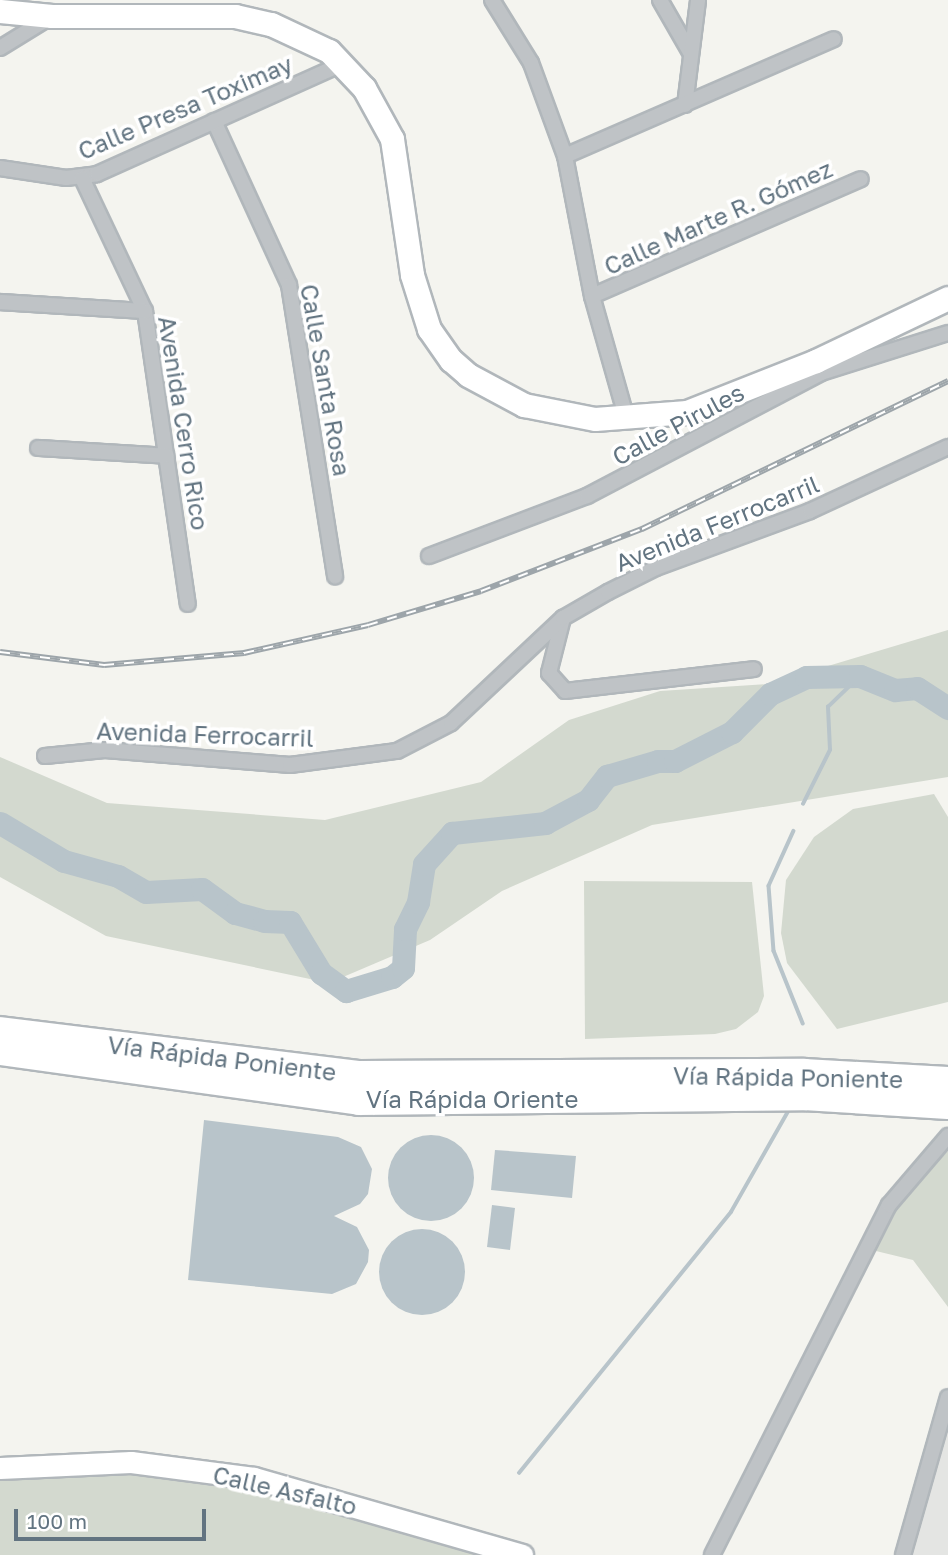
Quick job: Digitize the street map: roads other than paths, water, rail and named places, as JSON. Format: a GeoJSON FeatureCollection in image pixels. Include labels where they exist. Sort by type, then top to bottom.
{"type":"FeatureCollection","features":[{"type":"Feature","properties":{"kind":"highway","name":"Vía Rápida Poniente"},"geometry":{"type":"LineString","coordinates":[[0,1031],[360,1075],[804,1073],[948,1082]]}},
{"type":"Feature","properties":{"kind":"highway","name":"Vía Rápida Oriente"},"geometry":{"type":"LineString","coordinates":[[0,1051],[359,1101],[804,1096],[948,1105]]}},
{"type":"Feature","properties":{"kind":"main road"},"geometry":{"type":"LineString","coordinates":[[0,11],[52,16],[232,8],[294,33],[344,63],[375,104],[392,139],[416,295],[429,329],[451,360],[484,385],[524,405],[569,416],[627,420],[712,405],[818,367],[948,298]]}},
{"type":"Feature","properties":{"kind":"street"},"geometry":{"type":"LineString","coordinates":[[492,0],[531,63],[565,156],[592,296],[627,420]]}},
{"type":"Feature","properties":{"kind":"street"},"geometry":{"type":"LineString","coordinates":[[660,0],[691,54]]}},
{"type":"Feature","properties":{"kind":"street"},"geometry":{"type":"LineString","coordinates":[[685,105],[698,0]]}},
{"type":"Feature","properties":{"kind":"street"},"geometry":{"type":"LineString","coordinates":[[0,48],[37,29],[52,16]]}},
{"type":"Feature","properties":{"kind":"street"},"geometry":{"type":"LineString","coordinates":[[565,156],[835,38]]}},
{"type":"Feature","properties":{"kind":"street","name":"Calle Presa Toximay"},"geometry":{"type":"LineString","coordinates":[[0,168],[82,178],[344,63]]}},
{"type":"Feature","properties":{"kind":"street","name":"Calle Santa Rosa"},"geometry":{"type":"LineString","coordinates":[[214,121],[289,285],[335,576]]}},
{"type":"Feature","properties":{"kind":"street","name":"Avenida Cerro Rico"},"geometry":{"type":"LineString","coordinates":[[82,178],[145,311],[188,604]]}},
{"type":"Feature","properties":{"kind":"street","name":"Calle Marte R. Gómez"},"geometry":{"type":"LineString","coordinates":[[592,296],[861,179]]}},
{"type":"Feature","properties":{"kind":"street"},"geometry":{"type":"LineString","coordinates":[[0,302],[145,311]]}},
{"type":"Feature","properties":{"kind":"street","name":"Calle Pirules"},"geometry":{"type":"LineString","coordinates":[[429,555],[587,496],[818,367],[948,333]]}},
{"type":"Feature","properties":{"kind":"street","name":"Avenida Ferrocarril"},"geometry":{"type":"LineString","coordinates":[[45,756],[105,750],[290,765],[377,756],[419,743],[451,723],[563,618],[656,568],[810,511],[948,447]]}},
{"type":"Feature","properties":{"kind":"street"},"geometry":{"type":"LineString","coordinates":[[38,448],[167,456]]}},
{"type":"Feature","properties":{"kind":"street"},"geometry":{"type":"LineString","coordinates":[[563,618],[549,673],[565,691],[754,669]]}},
{"type":"Feature","properties":{"kind":"street"},"geometry":{"type":"LineString","coordinates":[[712,1555],[889,1205],[948,1136]]}},
{"type":"Feature","properties":{"kind":"street"},"geometry":{"type":"LineString","coordinates":[[903,1555],[948,1397]]}},
{"type":"Feature","properties":{"kind":"street","name":"Calle Asfalto"},"geometry":{"type":"LineString","coordinates":[[0,1468],[131,1462],[254,1478],[522,1555]]}},
{"type":"Feature","properties":{"kind":"waterway"},"geometry":{"type":"LineString","coordinates":[[803,804],[830,750],[828,707],[860,676]]}},
{"type":"Feature","properties":{"kind":"waterway"},"geometry":{"type":"LineString","coordinates":[[0,823],[64,861],[118,876],[146,892],[202,889],[235,913],[264,921],[290,922],[321,973],[346,991],[392,977],[403,968],[405,929],[418,902],[424,864],[452,833],[545,823],[588,800],[607,776],[658,761],[675,761],[732,732],[770,694],[806,677],[860,676],[895,690],[917,688],[948,708]]}},
{"type":"Feature","properties":{"kind":"waterway"},"geometry":{"type":"LineString","coordinates":[[794,831],[769,886],[774,951],[803,1023]]}},
{"type":"Feature","properties":{"kind":"waterway"},"geometry":{"type":"LineString","coordinates":[[519,1473],[731,1212],[790,1108]]}},
{"type":"Feature","properties":{"kind":"railway"},"geometry":{"type":"LineString","coordinates":[[0,652],[104,665],[244,653],[368,625],[481,591],[642,529],[948,381]]}}]}
